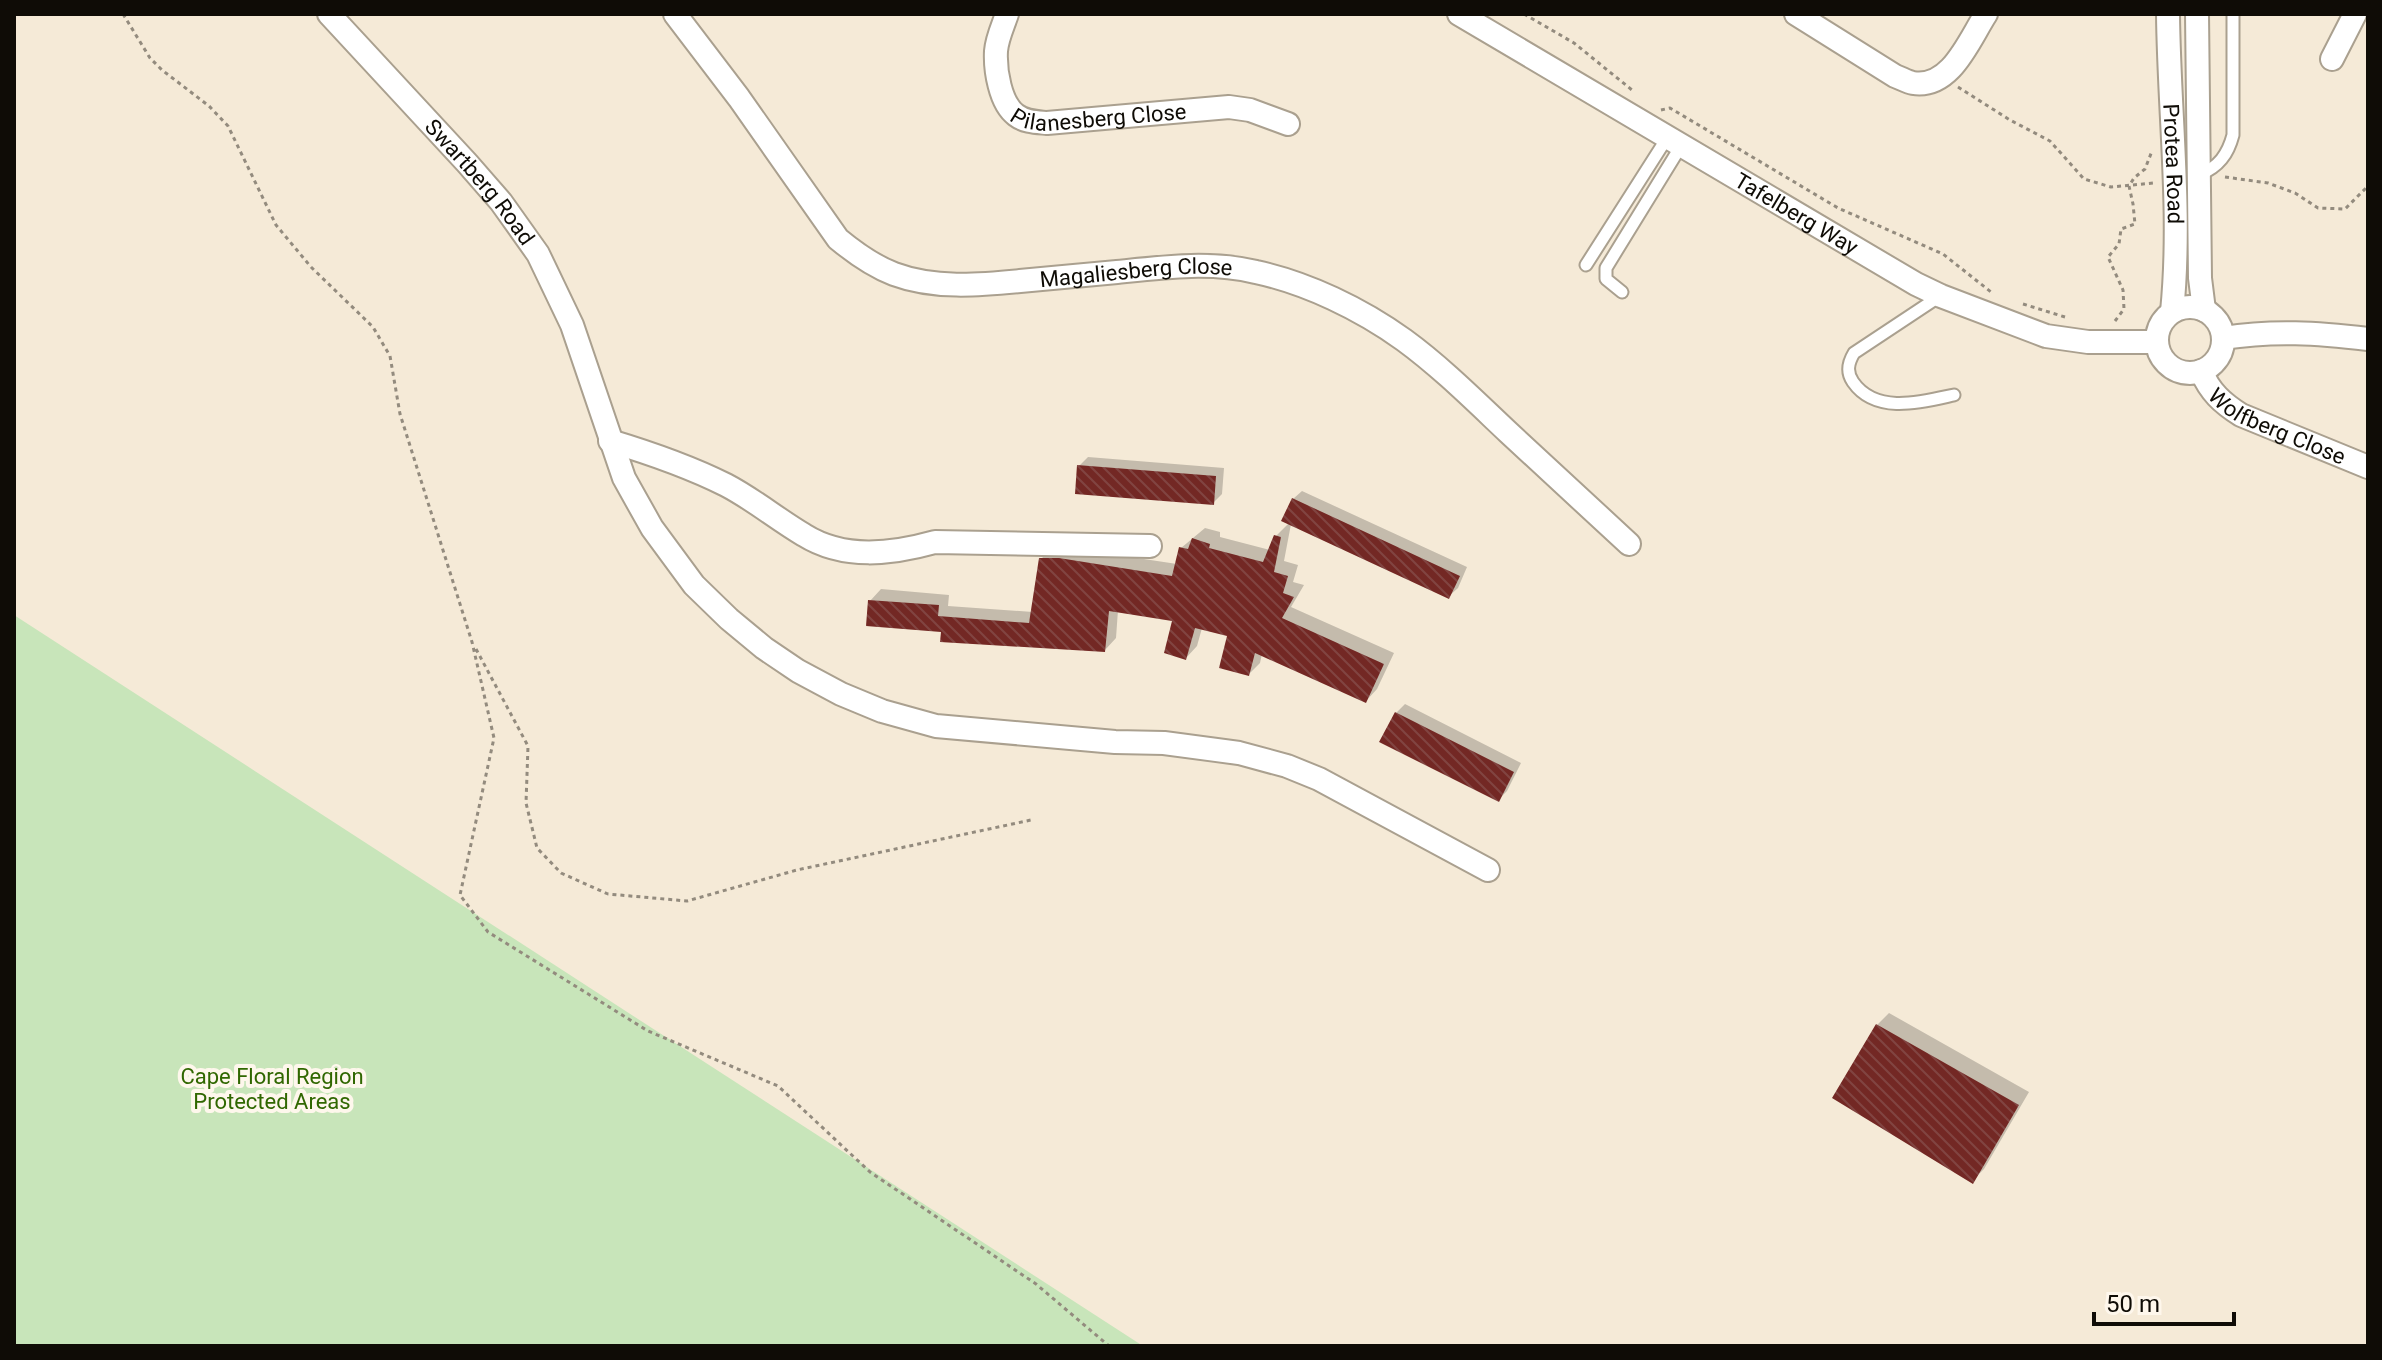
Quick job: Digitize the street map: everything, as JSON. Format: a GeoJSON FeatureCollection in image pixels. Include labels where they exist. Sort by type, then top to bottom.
{"type":"FeatureCollection","features":[{"type":"Feature","properties":{"kind":"street","name":"Swartberg Road"},"geometry":{"type":"LineString","coordinates":[[329,14],[501,202],[538,254],[572,325],[624,478],[652,528],[694,585],[764,648],[841,694],[882,711],[936,726],[1115,742],[1164,743],[1239,753],[1287,766],[1319,779],[1488,870]]}},
{"type":"Feature","properties":{"kind":"street","name":"Magaliesberg Close"},"geometry":{"type":"LineString","coordinates":[[675,14],[739,98],[838,239],[857,255],[886,271],[931,284],[987,285],[1215,265],[1292,282],[1361,313],[1403,340],[1629,544]]}},
{"type":"Feature","properties":{"kind":"street","name":"Pilanesberg Close"},"geometry":{"type":"LineString","coordinates":[[1007,14],[996,48],[998,76],[1009,107],[1017,116],[1029,121],[1047,123],[1229,107],[1250,110],[1288,124]]}},
{"type":"Feature","properties":{"kind":"street","name":"Tafelberg Way"},"geometry":{"type":"LineString","coordinates":[[1459,14],[1916,284],[1945,298],[1999,309],[2046,336],[2065,340],[2157,342]]}},
{"type":"Feature","properties":{"kind":"street"},"geometry":{"type":"LineString","coordinates":[[1796,14],[1895,76],[1912,83],[1939,79],[1949,72],[1986,14]]}},
{"type":"Feature","properties":{"kind":"street","name":"Protea Road"},"geometry":{"type":"LineString","coordinates":[[2168,14],[2169,80],[2163,141],[2175,197],[2172,312]]}},
{"type":"Feature","properties":{"kind":"street","name":"Protea Road"},"geometry":{"type":"LineString","coordinates":[[2197,14],[2200,278],[2204,310]]}},
{"type":"Feature","properties":{"kind":"street"},"geometry":{"type":"LineString","coordinates":[[2332,59],[2355,14]]}},
{"type":"Feature","properties":{"kind":"street"},"geometry":{"type":"LineString","coordinates":[[2163,141],[2198,132]]}},
{"type":"Feature","properties":{"kind":"street"},"geometry":{"type":"LineString","coordinates":[[2182,308],[2204,310],[2221,327],[2223,338],[2217,358],[2210,367],[2189,373],[2177,370],[2166,362],[2159,350],[2158,332],[2163,320],[2172,312],[2182,308]]}},
{"type":"Feature","properties":{"kind":"street"},"geometry":{"type":"LineString","coordinates":[[2223,338],[2286,332],[2368,339]]}},
{"type":"Feature","properties":{"kind":"street","name":"Wolfberg Close"},"geometry":{"type":"LineString","coordinates":[[2201,371],[2214,394],[2241,415],[2368,467]]}},
{"type":"Feature","properties":{"kind":"street"},"geometry":{"type":"LineString","coordinates":[[610,441],[658,455],[728,486],[807,537],[843,551],[876,553],[935,542],[1150,546]]}},
{"type":"Feature","properties":{"kind":"lane"},"geometry":{"type":"LineString","coordinates":[[2199,176],[2222,160],[2229,151],[2233,135],[2233,14]]}},
{"type":"Feature","properties":{"kind":"lane"},"geometry":{"type":"LineString","coordinates":[[1586,265],[1674,142]]}},
{"type":"Feature","properties":{"kind":"lane"},"geometry":{"type":"LineString","coordinates":[[1622,292],[1606,279],[1606,268],[1674,142]]}},
{"type":"Feature","properties":{"kind":"lane"},"geometry":{"type":"LineString","coordinates":[[1945,298],[1854,353],[1848,367],[1849,374],[1862,393],[1889,403],[1926,402],[1954,395]]}},
{"type":"Feature","properties":{"kind":"path"},"geometry":{"type":"LineString","coordinates":[[123,14],[150,58],[209,106],[228,126],[276,225],[311,267],[373,327],[390,356],[400,414],[472,642],[494,738],[460,895],[488,932],[648,1031],[778,1086],[870,1172],[1036,1284],[1109,1346]]}},
{"type":"Feature","properties":{"kind":"path"},"geometry":{"type":"LineString","coordinates":[[1524,14],[1574,43],[1636,93]]}},
{"type":"Feature","properties":{"kind":"path"},"geometry":{"type":"LineString","coordinates":[[1939,79],[2050,141],[2084,179],[2111,187],[2161,181]]}},
{"type":"Feature","properties":{"kind":"path"},"geometry":{"type":"LineString","coordinates":[[1659,111],[1670,108],[1838,208],[1943,254],[1999,309]]}},
{"type":"Feature","properties":{"kind":"path"},"geometry":{"type":"LineString","coordinates":[[2114,323],[2124,309],[2123,290],[2108,257],[2119,244],[2121,229],[2135,224],[2129,186],[2145,169],[2149,154],[2163,141]]}},
{"type":"Feature","properties":{"kind":"path"},"geometry":{"type":"LineString","coordinates":[[2221,177],[2268,183],[2295,193],[2318,208],[2345,209],[2368,186]]}},
{"type":"Feature","properties":{"kind":"path"},"geometry":{"type":"LineString","coordinates":[[2016,302],[2076,321]]}},
{"type":"Feature","properties":{"kind":"path"},"geometry":{"type":"LineString","coordinates":[[472,642],[528,746],[526,803],[537,848],[561,873],[608,894],[687,901],[797,870],[1031,820]]}},
{"type":"Feature","properties":{"kind":"green space","name":"Cape Floral Region Protected Areas"},"geometry":{"type":"Polygon","coordinates":[[[14,615],[1143,1346],[14,1346],[14,615]]]}},
{"type":"Feature","properties":{"kind":"building"},"geometry":{"type":"Polygon","coordinates":[[[1077,465],[1216,476],[1214,505],[1075,494],[1077,465]]]}},
{"type":"Feature","properties":{"kind":"building"},"geometry":{"type":"Polygon","coordinates":[[[1292,498],[1460,576],[1449,599],[1281,521],[1292,498]]]}},
{"type":"Feature","properties":{"kind":"building"},"geometry":{"type":"Polygon","coordinates":[[[1274,535],[1281,537],[1274,572],[1288,576],[1283,593],[1294,597],[1282,618],[1384,664],[1366,703],[1255,653],[1249,676],[1219,668],[1227,636],[1195,628],[1186,660],[1164,653],[1172,621],[1109,611],[1105,652],[940,642],[941,632],[866,626],[868,600],[939,605],[938,616],[1029,623],[1039,558],[1059,558],[1172,576],[1179,547],[1188,549],[1192,538],[1210,544],[1209,548],[1263,562],[1274,535]]]}},
{"type":"Feature","properties":{"kind":"building"},"geometry":{"type":"Polygon","coordinates":[[[1395,712],[1514,772],[1499,802],[1379,742],[1395,712]]]}},
{"type":"Feature","properties":{"kind":"building"},"geometry":{"type":"Polygon","coordinates":[[[1876,1024],[2019,1105],[1973,1184],[1832,1098],[1876,1024]]]}}]}
